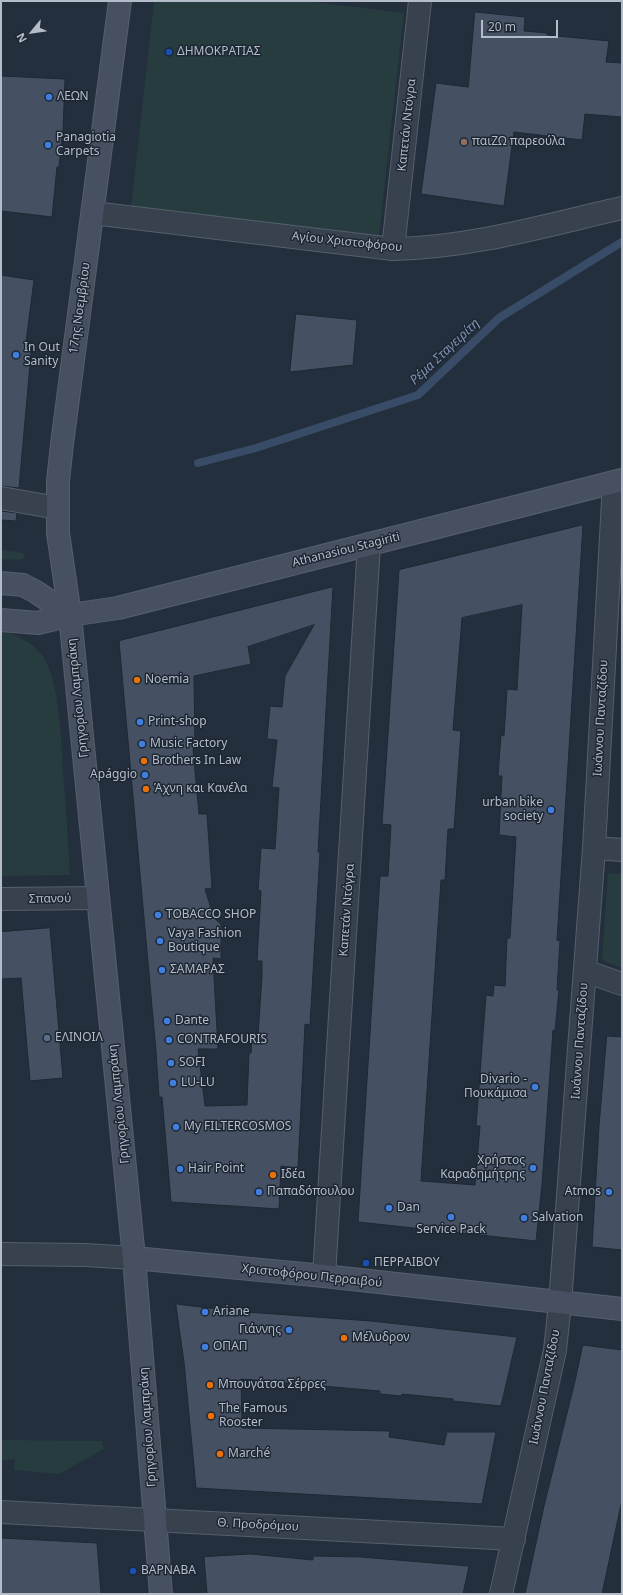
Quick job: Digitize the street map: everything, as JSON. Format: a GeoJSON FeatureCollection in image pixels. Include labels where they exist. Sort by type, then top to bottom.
{"type":"FeatureCollection","features":[{"type":"Feature","properties":{"kind":"street","name":"17ης Νοεμβρίου"},"geometry":{"type":"LineString","coordinates":[[70,615],[58,541],[58,481],[120,1]]}},
{"type":"Feature","properties":{"kind":"street","name":"Καπετάν Ντόγρα"},"geometry":{"type":"LineString","coordinates":[[393,249],[420,1]]}},
{"type":"Feature","properties":{"kind":"street","name":"Αγίου Χριστοφόρου"},"geometry":{"type":"LineString","coordinates":[[93,213],[393,249],[418,248],[495,236],[550,226],[622,208]]}},
{"type":"Feature","properties":{"kind":"street","name":"Athanasiou Stagiriti"},"geometry":{"type":"LineString","coordinates":[[1,620],[38,623],[70,615],[118,608],[618,481]]}},
{"type":"Feature","properties":{"kind":"street","name":"Ιωάννου Πανταζίδου"},"geometry":{"type":"LineString","coordinates":[[502,1594],[555,1350],[560,1303],[594,848],[618,481]]}},
{"type":"Feature","properties":{"kind":"street"},"geometry":{"type":"LineString","coordinates":[[1,498],[58,508]]}},
{"type":"Feature","properties":{"kind":"street","name":"Καπετάν Ντόγρα"},"geometry":{"type":"LineString","coordinates":[[324,1276],[369,544]]}},
{"type":"Feature","properties":{"kind":"street"},"geometry":{"type":"LineString","coordinates":[[1,583],[23,585],[70,615]]}},
{"type":"Feature","properties":{"kind":"street","name":"Γρηγορίου Λαμπράκη"},"geometry":{"type":"LineString","coordinates":[[70,615],[134,1258],[161,1594]]}},
{"type":"Feature","properties":{"kind":"street"},"geometry":{"type":"LineString","coordinates":[[594,848],[622,850]]}},
{"type":"Feature","properties":{"kind":"street","name":"Σπανού"},"geometry":{"type":"LineString","coordinates":[[1,900],[98,898]]}},
{"type":"Feature","properties":{"kind":"street"},"geometry":{"type":"LineString","coordinates":[[585,971],[622,984]]}},
{"type":"Feature","properties":{"kind":"street","name":"Χριστοφόρου Περραιβού"},"geometry":{"type":"LineString","coordinates":[[1,1254],[85,1255],[134,1258],[324,1276],[622,1309]]}},
{"type":"Feature","properties":{"kind":"street","name":"Θ. Προδρόμου"},"geometry":{"type":"LineString","coordinates":[[1,1512],[514,1539]]}},
{"type":"Feature","properties":{"kind":"green space"},"geometry":{"type":"Polygon","coordinates":[[[154,1],[304,1],[404,13],[379,235],[131,207],[154,1]]]}},
{"type":"Feature","properties":{"kind":"green space"},"geometry":{"type":"Polygon","coordinates":[[[1,550],[24,553],[25,557],[20,560],[1,559],[1,550]]]}},
{"type":"Feature","properties":{"kind":"green space"},"geometry":{"type":"Polygon","coordinates":[[[1,630],[19,637],[40,653],[49,669],[53,682],[59,713],[70,875],[1,876],[1,630]]]}},
{"type":"Feature","properties":{"kind":"green space"},"geometry":{"type":"Polygon","coordinates":[[[608,873],[622,874],[622,968],[602,960],[608,873]]]}},
{"type":"Feature","properties":{"kind":"green space"},"geometry":{"type":"Polygon","coordinates":[[[1,1440],[102,1441],[104,1449],[59,1474],[14,1470],[15,1459],[1,1461],[1,1440]]]}},
{"type":"Feature","properties":{"kind":"building"},"geometry":{"type":"Polygon","coordinates":[[[475,12],[525,17],[524,31],[547,33],[547,35],[609,41],[606,62],[622,63],[622,117],[585,114],[582,140],[514,132],[504,206],[421,194],[436,83],[468,87],[475,12]]]}},
{"type":"Feature","properties":{"kind":"building"},"geometry":{"type":"Polygon","coordinates":[[[1,76],[65,79],[63,131],[59,167],[57,167],[52,217],[1,211],[1,76]]]}},
{"type":"Feature","properties":{"kind":"building"},"geometry":{"type":"Polygon","coordinates":[[[1,275],[34,280],[26,342],[32,342],[19,488],[1,486],[1,275]]]}},
{"type":"Feature","properties":{"kind":"building"},"geometry":{"type":"Polygon","coordinates":[[[296,314],[357,320],[353,365],[290,372],[296,314]]]}},
{"type":"Feature","properties":{"kind":"building"},"geometry":{"type":"Polygon","coordinates":[[[1,511],[17,513],[16,521],[1,520],[1,511]]]}},
{"type":"Feature","properties":{"kind":"building"},"geometry":{"type":"Polygon","coordinates":[[[583,525],[557,940],[560,941],[557,990],[559,990],[555,1031],[553,1030],[542,1185],[536,1241],[358,1222],[380,876],[388,876],[391,825],[382,824],[399,570],[583,525]],[[522,605],[462,618],[453,730],[461,731],[454,829],[448,829],[445,880],[441,880],[421,1181],[475,1185],[480,1126],[476,1126],[486,995],[493,996],[494,985],[505,986],[507,938],[510,938],[516,837],[499,835],[502,776],[498,776],[501,735],[504,736],[507,689],[517,690],[522,605]]]}},
{"type":"Feature","properties":{"kind":"building"},"geometry":{"type":"Polygon","coordinates":[[[333,587],[310,1025],[305,1024],[298,1168],[281,1166],[279,1209],[171,1202],[162,1097],[159,1097],[119,641],[333,587]],[[314,625],[248,647],[251,664],[194,676],[195,748],[193,749],[199,814],[207,814],[212,888],[205,889],[214,918],[221,924],[221,959],[213,958],[218,1049],[198,1049],[205,1106],[247,1105],[249,1053],[251,1053],[252,1035],[258,1035],[262,976],[262,961],[257,961],[261,891],[258,890],[261,848],[275,849],[279,788],[272,787],[277,740],[267,739],[270,706],[282,707],[285,676],[314,625]]]}},
{"type":"Feature","properties":{"kind":"building"},"geometry":{"type":"Polygon","coordinates":[[[50,928],[63,1078],[30,1081],[21,978],[1,979],[1,932],[50,928]]]}},
{"type":"Feature","properties":{"kind":"building"},"geometry":{"type":"Polygon","coordinates":[[[607,1036],[622,1037],[622,1250],[592,1247],[599,1126],[607,1036]]]}},
{"type":"Feature","properties":{"kind":"building"},"geometry":{"type":"Polygon","coordinates":[[[176,1304],[233,1311],[371,1321],[517,1337],[501,1406],[453,1401],[453,1399],[402,1394],[401,1396],[380,1394],[380,1391],[241,1379],[242,1428],[390,1431],[389,1437],[444,1445],[447,1432],[496,1432],[482,1504],[196,1488],[184,1362],[176,1304]]]}},
{"type":"Feature","properties":{"kind":"building"},"geometry":{"type":"Polygon","coordinates":[[[583,1345],[622,1350],[622,1500],[602,1594],[525,1594],[544,1506],[583,1345]]]}},
{"type":"Feature","properties":{"kind":"building"},"geometry":{"type":"Polygon","coordinates":[[[1,1538],[97,1543],[101,1594],[1,1594],[1,1538]]]}},
{"type":"Feature","properties":{"kind":"building"},"geometry":{"type":"Polygon","coordinates":[[[251,1554],[313,1560],[313,1556],[361,1557],[469,1566],[463,1594],[207,1594],[204,1557],[251,1554]]]}},
{"type":"Feature","properties":{"kind":"waterway","name":"Ρέμα Σταγειρίτη"},"geometry":{"type":"LineString","coordinates":[[198,463],[256,448],[418,395],[499,318],[622,242]]}},
{"type":"Feature","properties":{"kind":"place","name":"ΔΗΜΟΚΡΑΤΙΑΣ"},"geometry":{"type":"Point","coordinates":[169,52]}},
{"type":"Feature","properties":{"kind":"place","name":"ΛΕΩΝ"},"geometry":{"type":"Point","coordinates":[49,97]}},
{"type":"Feature","properties":{"kind":"place","name":"παιΖΩ παρεούλα"},"geometry":{"type":"Point","coordinates":[464,142]}},
{"type":"Feature","properties":{"kind":"place","name":"Panagiotia Carpets"},"geometry":{"type":"Point","coordinates":[48,145]}},
{"type":"Feature","properties":{"kind":"place","name":"In Out Sanity"},"geometry":{"type":"Point","coordinates":[16,355]}},
{"type":"Feature","properties":{"kind":"place","name":"Noemia"},"geometry":{"type":"Point","coordinates":[137,680]}},
{"type":"Feature","properties":{"kind":"place","name":"Print-shop"},"geometry":{"type":"Point","coordinates":[140,722]}},
{"type":"Feature","properties":{"kind":"place","name":"Music Factory"},"geometry":{"type":"Point","coordinates":[142,744]}},
{"type":"Feature","properties":{"kind":"place","name":"Brothers In Law"},"geometry":{"type":"Point","coordinates":[144,761]}},
{"type":"Feature","properties":{"kind":"place","name":"Apággio"},"geometry":{"type":"Point","coordinates":[145,775]}},
{"type":"Feature","properties":{"kind":"place","name":"Άχνη και Κανέλα"},"geometry":{"type":"Point","coordinates":[146,789]}},
{"type":"Feature","properties":{"kind":"place","name":"urban bike society"},"geometry":{"type":"Point","coordinates":[551,810]}},
{"type":"Feature","properties":{"kind":"place","name":"TOBACCO SHOP"},"geometry":{"type":"Point","coordinates":[158,915]}},
{"type":"Feature","properties":{"kind":"place","name":"Vaya Fashion Boutique"},"geometry":{"type":"Point","coordinates":[160,941]}},
{"type":"Feature","properties":{"kind":"place","name":"ΣΑΜΑΡΑΣ"},"geometry":{"type":"Point","coordinates":[162,970]}},
{"type":"Feature","properties":{"kind":"place","name":"Dante"},"geometry":{"type":"Point","coordinates":[167,1021]}},
{"type":"Feature","properties":{"kind":"place","name":"ΕΛΙΝΟΙΛ"},"geometry":{"type":"Point","coordinates":[47,1038]}},
{"type":"Feature","properties":{"kind":"place","name":"CONTRAFOURIS"},"geometry":{"type":"Point","coordinates":[169,1040]}},
{"type":"Feature","properties":{"kind":"place","name":"SOFI"},"geometry":{"type":"Point","coordinates":[171,1063]}},
{"type":"Feature","properties":{"kind":"place","name":"LU-LU"},"geometry":{"type":"Point","coordinates":[173,1083]}},
{"type":"Feature","properties":{"kind":"place","name":"Divario - Πουκάμισα"},"geometry":{"type":"Point","coordinates":[535,1087]}},
{"type":"Feature","properties":{"kind":"place","name":"My FILTERCOSMOS"},"geometry":{"type":"Point","coordinates":[176,1127]}},
{"type":"Feature","properties":{"kind":"place","name":"Χρήστος Καραδημήτρης"},"geometry":{"type":"Point","coordinates":[533,1168]}},
{"type":"Feature","properties":{"kind":"place","name":"Hair Point"},"geometry":{"type":"Point","coordinates":[180,1169]}},
{"type":"Feature","properties":{"kind":"place","name":"Ιδέα"},"geometry":{"type":"Point","coordinates":[273,1175]}},
{"type":"Feature","properties":{"kind":"place","name":"Παπαδόπουλου"},"geometry":{"type":"Point","coordinates":[259,1192]}},
{"type":"Feature","properties":{"kind":"place","name":"Atmos"},"geometry":{"type":"Point","coordinates":[609,1192]}},
{"type":"Feature","properties":{"kind":"place","name":"Dan"},"geometry":{"type":"Point","coordinates":[389,1208]}},
{"type":"Feature","properties":{"kind":"place","name":"Service Pack"},"geometry":{"type":"Point","coordinates":[451,1217]}},
{"type":"Feature","properties":{"kind":"place","name":"Salvation"},"geometry":{"type":"Point","coordinates":[524,1218]}},
{"type":"Feature","properties":{"kind":"place","name":"ΠΕΡΡΑΙΒΟΥ"},"geometry":{"type":"Point","coordinates":[366,1263]}},
{"type":"Feature","properties":{"kind":"place","name":"Ariane"},"geometry":{"type":"Point","coordinates":[205,1312]}},
{"type":"Feature","properties":{"kind":"place","name":"Γιάννης"},"geometry":{"type":"Point","coordinates":[289,1330]}},
{"type":"Feature","properties":{"kind":"place","name":"Μέλυδρον"},"geometry":{"type":"Point","coordinates":[344,1338]}},
{"type":"Feature","properties":{"kind":"place","name":"ΟΠΑΠ"},"geometry":{"type":"Point","coordinates":[205,1347]}},
{"type":"Feature","properties":{"kind":"place","name":"Μπουγάτσα Σέρρες"},"geometry":{"type":"Point","coordinates":[210,1385]}},
{"type":"Feature","properties":{"kind":"place","name":"The Famous Rooster"},"geometry":{"type":"Point","coordinates":[211,1416]}},
{"type":"Feature","properties":{"kind":"place","name":"Marché"},"geometry":{"type":"Point","coordinates":[220,1454]}},
{"type":"Feature","properties":{"kind":"place","name":"ΒΑΡΝΑΒΑ"},"geometry":{"type":"Point","coordinates":[133,1571]}}]}
